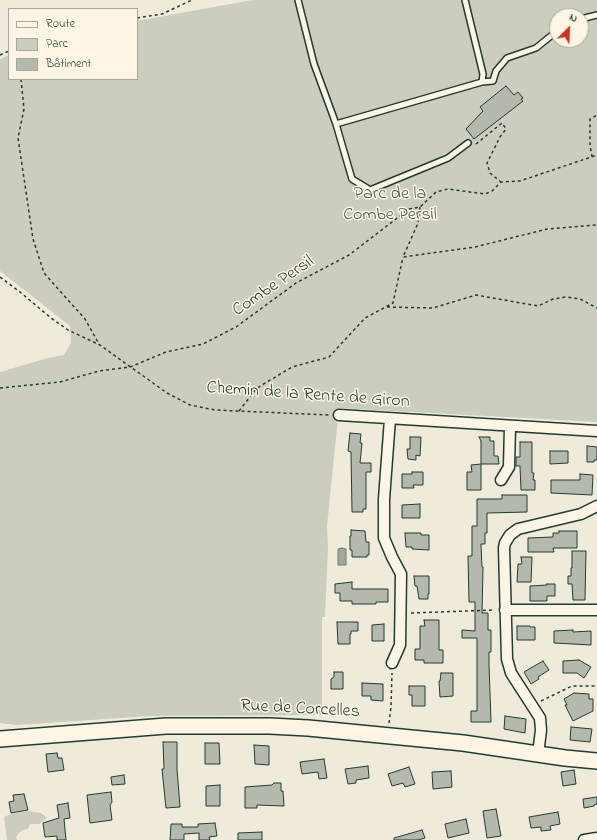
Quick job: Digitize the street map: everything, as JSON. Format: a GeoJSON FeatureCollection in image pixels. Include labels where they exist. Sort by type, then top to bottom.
{"type":"FeatureCollection","features":[{"type":"Feature","properties":{"kind":"main road","name":"Rue de Corcelles"},"geometry":{"type":"LineString","coordinates":[[0,739],[136,727],[270,726],[388,735],[463,743],[597,761]]}},
{"type":"Feature","properties":{"kind":"street","name":"Chemin de la Rente de Giron"},"geometry":{"type":"LineString","coordinates":[[338,415],[597,431]]}},
{"type":"Feature","properties":{"kind":"street"},"geometry":{"type":"LineString","coordinates":[[390,419],[384,499],[384,538],[392,557],[402,574],[400,645],[392,663]]}},
{"type":"Feature","properties":{"kind":"street"},"geometry":{"type":"LineString","coordinates":[[501,480],[509,466],[510,426]]}},
{"type":"Feature","properties":{"kind":"street"},"geometry":{"type":"LineString","coordinates":[[538,754],[541,723],[540,718],[511,673],[508,663],[505,610],[505,543],[510,534],[522,527],[581,514],[597,506]]}},
{"type":"Feature","properties":{"kind":"street"},"geometry":{"type":"LineString","coordinates":[[505,610],[597,610]]}},
{"type":"Feature","properties":{"kind":"street"},"geometry":{"type":"LineString","coordinates":[[584,840],[597,838]]}},
{"type":"Feature","properties":{"kind":"lane"},"geometry":{"type":"LineString","coordinates":[[298,0],[314,64],[336,124],[352,179],[370,190],[448,158],[468,143]]}},
{"type":"Feature","properties":{"kind":"lane"},"geometry":{"type":"LineString","coordinates":[[465,0],[483,74],[482,82]]}},
{"type":"Feature","properties":{"kind":"lane"},"geometry":{"type":"LineString","coordinates":[[336,124],[482,82],[493,81],[496,71],[507,58],[536,48],[549,37]]}},
{"type":"Feature","properties":{"kind":"path"},"geometry":{"type":"LineString","coordinates":[[138,18],[162,14],[192,0]]}},
{"type":"Feature","properties":{"kind":"path"},"geometry":{"type":"LineString","coordinates":[[21,80],[24,109],[18,138],[33,239],[44,273],[85,319],[100,345]]}},
{"type":"Feature","properties":{"kind":"path"},"geometry":{"type":"LineString","coordinates":[[592,157],[590,145],[590,119],[597,115]]}},
{"type":"Feature","properties":{"kind":"path"},"geometry":{"type":"LineString","coordinates":[[468,143],[473,146],[502,123],[506,129],[500,137],[487,163],[490,173],[501,182],[520,181],[597,156]]}},
{"type":"Feature","properties":{"kind":"path","name":"Combe Persil"},"geometry":{"type":"LineString","coordinates":[[0,388],[60,382],[99,371],[130,367],[166,352],[203,344],[236,327],[296,283],[349,255],[409,209],[420,207],[436,192],[448,189],[485,194],[492,191],[501,182]]}},
{"type":"Feature","properties":{"kind":"path"},"geometry":{"type":"LineString","coordinates":[[238,412],[257,388],[292,367],[329,357],[365,318],[393,303],[403,257],[418,223],[420,207]]}},
{"type":"Feature","properties":{"kind":"path"},"geometry":{"type":"LineString","coordinates":[[403,257],[475,247],[547,229],[597,225]]}},
{"type":"Feature","properties":{"kind":"path","name":"Chemin de la Rente de Giron"},"geometry":{"type":"LineString","coordinates":[[0,277],[68,330],[100,345],[167,393],[190,405],[215,410],[238,412],[338,415]]}},
{"type":"Feature","properties":{"kind":"path"},"geometry":{"type":"LineString","coordinates":[[385,307],[433,308],[476,295],[538,306],[553,299],[580,299],[597,308]]}},
{"type":"Feature","properties":{"kind":"path"},"geometry":{"type":"LineString","coordinates":[[401,613],[505,610]]}},
{"type":"Feature","properties":{"kind":"path"},"geometry":{"type":"LineString","coordinates":[[388,735],[391,708],[392,663]]}},
{"type":"Feature","properties":{"kind":"path"},"geometry":{"type":"LineString","coordinates":[[532,705],[572,686],[597,686]]}},
{"type":"Feature","properties":{"kind":"green space","name":"Parc de la Combe Persil"},"geometry":{"type":"Polygon","coordinates":[[[252,0],[597,0],[597,422],[339,408],[327,526],[328,548],[325,617],[322,617],[322,715],[149,716],[16,725],[0,723],[0,372],[48,358],[64,355],[71,343],[70,326],[0,271],[0,59],[8,55],[8,80],[138,80],[138,21],[252,0]]]}},
{"type":"Feature","properties":{"kind":"green space"},"geometry":{"type":"Polygon","coordinates":[[[29,811],[41,813],[47,818],[39,824],[30,824],[28,829],[19,833],[16,837],[17,840],[7,840],[4,817],[11,814],[29,811]]]}},
{"type":"Feature","properties":{"kind":"shaded area"},"geometry":{"type":"Polygon","coordinates":[[[338,549],[346,549],[346,565],[338,565],[338,549]]]}},
{"type":"Feature","properties":{"kind":"building"},"geometry":{"type":"Polygon","coordinates":[[[506,86],[514,95],[518,92],[523,98],[521,99],[523,101],[474,139],[466,129],[483,111],[480,107],[506,86]]]}},
{"type":"Feature","properties":{"kind":"building"},"geometry":{"type":"Polygon","coordinates":[[[350,433],[361,434],[360,443],[362,443],[360,463],[371,463],[371,472],[366,472],[366,509],[363,509],[363,512],[352,512],[351,452],[348,451],[350,433]]]}},
{"type":"Feature","properties":{"kind":"building"},"geometry":{"type":"Polygon","coordinates":[[[410,437],[421,437],[420,456],[416,455],[416,460],[408,459],[407,449],[410,449],[410,437]]]}},
{"type":"Feature","properties":{"kind":"building"},"geometry":{"type":"Polygon","coordinates":[[[479,437],[490,437],[490,441],[494,441],[494,456],[498,456],[499,464],[481,464],[481,441],[479,437]]]}},
{"type":"Feature","properties":{"kind":"building"},"geometry":{"type":"Polygon","coordinates":[[[520,442],[532,442],[532,473],[534,473],[533,480],[535,480],[535,490],[521,490],[520,466],[516,466],[516,457],[520,457],[520,442]]]}},
{"type":"Feature","properties":{"kind":"building"},"geometry":{"type":"Polygon","coordinates":[[[587,446],[597,447],[597,460],[594,460],[594,462],[587,462],[587,446]]]}},
{"type":"Feature","properties":{"kind":"building"},"geometry":{"type":"Polygon","coordinates":[[[550,451],[568,451],[568,463],[550,464],[550,451]]]}},
{"type":"Feature","properties":{"kind":"building"},"geometry":{"type":"Polygon","coordinates":[[[481,464],[481,490],[467,490],[467,472],[472,472],[471,465],[481,464]]]}},
{"type":"Feature","properties":{"kind":"building"},"geometry":{"type":"Polygon","coordinates":[[[412,472],[423,472],[423,485],[413,485],[414,488],[402,488],[402,474],[412,474],[412,472]]]}},
{"type":"Feature","properties":{"kind":"building"},"geometry":{"type":"Polygon","coordinates":[[[580,474],[593,475],[592,495],[551,493],[551,480],[580,480],[580,474]]]}},
{"type":"Feature","properties":{"kind":"building"},"geometry":{"type":"Polygon","coordinates":[[[502,495],[527,495],[527,512],[487,513],[487,533],[485,533],[485,544],[481,544],[483,567],[482,613],[488,613],[488,630],[491,630],[491,652],[489,652],[489,665],[491,722],[471,722],[471,711],[477,711],[477,638],[462,638],[462,630],[475,631],[475,602],[469,602],[468,556],[472,556],[472,526],[477,526],[477,499],[502,499],[502,495]]]}},
{"type":"Feature","properties":{"kind":"building"},"geometry":{"type":"Polygon","coordinates":[[[420,504],[420,518],[402,518],[402,505],[420,504]]]}},
{"type":"Feature","properties":{"kind":"building"},"geometry":{"type":"Polygon","coordinates":[[[351,530],[365,531],[366,542],[369,542],[369,555],[367,555],[367,557],[352,557],[352,550],[350,550],[351,530]]]}},
{"type":"Feature","properties":{"kind":"building"},"geometry":{"type":"Polygon","coordinates":[[[559,531],[577,531],[577,548],[553,548],[554,552],[528,552],[528,538],[553,537],[553,533],[559,533],[559,531]]]}},
{"type":"Feature","properties":{"kind":"building"},"geometry":{"type":"Polygon","coordinates":[[[405,533],[421,533],[421,535],[429,535],[429,550],[412,549],[412,547],[406,547],[405,533]]]}},
{"type":"Feature","properties":{"kind":"building"},"geometry":{"type":"Polygon","coordinates":[[[572,551],[586,551],[585,600],[573,600],[572,584],[568,584],[568,576],[571,576],[572,568],[572,551]]]}},
{"type":"Feature","properties":{"kind":"building"},"geometry":{"type":"Polygon","coordinates":[[[521,557],[532,557],[531,582],[517,582],[518,564],[522,564],[521,557]]]}},
{"type":"Feature","properties":{"kind":"building"},"geometry":{"type":"Polygon","coordinates":[[[414,576],[429,576],[428,599],[419,599],[414,576]]]}},
{"type":"Feature","properties":{"kind":"building"},"geometry":{"type":"Polygon","coordinates":[[[352,582],[352,589],[388,589],[388,602],[376,602],[376,604],[352,604],[352,601],[340,601],[340,593],[335,593],[335,584],[352,582]]]}},
{"type":"Feature","properties":{"kind":"building"},"geometry":{"type":"Polygon","coordinates":[[[555,584],[555,596],[547,596],[547,601],[530,601],[530,586],[555,584]]]}},
{"type":"Feature","properties":{"kind":"building"},"geometry":{"type":"Polygon","coordinates":[[[424,620],[439,620],[439,650],[443,650],[443,663],[424,663],[424,660],[415,660],[415,649],[420,649],[420,626],[425,626],[424,620]]]}},
{"type":"Feature","properties":{"kind":"building"},"geometry":{"type":"Polygon","coordinates":[[[337,622],[358,622],[358,631],[351,631],[350,644],[338,644],[337,622]]]}},
{"type":"Feature","properties":{"kind":"building"},"geometry":{"type":"Polygon","coordinates":[[[384,624],[384,641],[372,641],[372,625],[384,624]]]}},
{"type":"Feature","properties":{"kind":"building"},"geometry":{"type":"Polygon","coordinates":[[[517,626],[535,627],[535,640],[517,640],[517,626]]]}},
{"type":"Feature","properties":{"kind":"building"},"geometry":{"type":"Polygon","coordinates":[[[573,630],[573,632],[591,631],[591,645],[554,643],[554,631],[573,630]]]}},
{"type":"Feature","properties":{"kind":"building"},"geometry":{"type":"Polygon","coordinates":[[[579,660],[591,667],[584,678],[577,673],[563,673],[563,661],[579,660]]]}},
{"type":"Feature","properties":{"kind":"building"},"geometry":{"type":"Polygon","coordinates":[[[543,661],[549,670],[538,677],[539,679],[531,684],[524,672],[543,661]]]}},
{"type":"Feature","properties":{"kind":"building"},"geometry":{"type":"Polygon","coordinates":[[[334,672],[343,672],[343,689],[331,689],[331,679],[334,677],[334,672]]]}},
{"type":"Feature","properties":{"kind":"building"},"geometry":{"type":"Polygon","coordinates":[[[441,673],[453,673],[453,696],[440,697],[439,681],[441,673]]]}},
{"type":"Feature","properties":{"kind":"building"},"geometry":{"type":"Polygon","coordinates":[[[362,683],[383,684],[383,701],[371,700],[371,696],[362,696],[362,683]]]}},
{"type":"Feature","properties":{"kind":"building"},"geometry":{"type":"Polygon","coordinates":[[[409,686],[425,686],[425,706],[412,706],[412,695],[409,695],[409,686]]]}},
{"type":"Feature","properties":{"kind":"building"},"geometry":{"type":"Polygon","coordinates":[[[574,693],[589,694],[589,699],[593,699],[593,711],[573,721],[565,705],[567,705],[564,699],[574,693]]]}},
{"type":"Feature","properties":{"kind":"building"},"geometry":{"type":"Polygon","coordinates":[[[505,716],[526,719],[525,733],[504,729],[505,716]]]}},
{"type":"Feature","properties":{"kind":"building"},"geometry":{"type":"Polygon","coordinates":[[[571,727],[592,729],[590,742],[570,740],[571,727]]]}},
{"type":"Feature","properties":{"kind":"building"},"geometry":{"type":"Polygon","coordinates":[[[163,742],[177,742],[177,769],[180,807],[166,808],[162,769],[164,769],[163,742]]]}},
{"type":"Feature","properties":{"kind":"building"},"geometry":{"type":"Polygon","coordinates":[[[205,743],[219,743],[220,764],[205,764],[205,743]]]}},
{"type":"Feature","properties":{"kind":"building"},"geometry":{"type":"Polygon","coordinates":[[[254,745],[269,746],[269,765],[255,764],[254,745]]]}},
{"type":"Feature","properties":{"kind":"building"},"geometry":{"type":"Polygon","coordinates":[[[57,753],[58,758],[62,758],[64,770],[48,772],[46,754],[57,753]]]}},
{"type":"Feature","properties":{"kind":"building"},"geometry":{"type":"Polygon","coordinates":[[[324,759],[327,778],[319,779],[318,772],[302,774],[300,762],[324,759]]]}},
{"type":"Feature","properties":{"kind":"building"},"geometry":{"type":"Polygon","coordinates":[[[368,766],[369,778],[356,780],[356,783],[348,784],[345,769],[368,766]]]}},
{"type":"Feature","properties":{"kind":"building"},"geometry":{"type":"Polygon","coordinates":[[[409,767],[415,784],[405,787],[403,783],[392,786],[388,774],[409,767]]]}},
{"type":"Feature","properties":{"kind":"building"},"geometry":{"type":"Polygon","coordinates":[[[574,770],[576,784],[563,786],[561,772],[574,770]]]}},
{"type":"Feature","properties":{"kind":"building"},"geometry":{"type":"Polygon","coordinates":[[[451,771],[452,787],[433,789],[432,772],[451,771]]]}},
{"type":"Feature","properties":{"kind":"building"},"geometry":{"type":"Polygon","coordinates":[[[124,775],[125,784],[112,785],[111,777],[124,775]]]}},
{"type":"Feature","properties":{"kind":"building"},"geometry":{"type":"Polygon","coordinates":[[[274,783],[281,783],[284,806],[257,805],[257,808],[245,808],[245,787],[272,785],[274,783]]]}},
{"type":"Feature","properties":{"kind":"building"},"geometry":{"type":"Polygon","coordinates":[[[220,785],[220,806],[206,806],[206,786],[220,785]]]}},
{"type":"Feature","properties":{"kind":"building"},"geometry":{"type":"Polygon","coordinates":[[[111,792],[112,802],[110,805],[112,820],[90,823],[87,795],[111,792]]]}},
{"type":"Feature","properties":{"kind":"building"},"geometry":{"type":"Polygon","coordinates":[[[24,794],[28,810],[11,813],[9,802],[14,801],[13,795],[24,794]]]}},
{"type":"Feature","properties":{"kind":"building"},"geometry":{"type":"Polygon","coordinates":[[[597,797],[597,804],[584,808],[583,799],[597,797]]]}},
{"type":"Feature","properties":{"kind":"building"},"geometry":{"type":"Polygon","coordinates":[[[68,803],[70,818],[64,819],[66,840],[57,840],[57,836],[45,837],[43,823],[59,818],[57,805],[68,803]]]}},
{"type":"Feature","properties":{"kind":"building"},"geometry":{"type":"Polygon","coordinates":[[[496,809],[501,836],[487,838],[483,811],[496,809]]]}},
{"type":"Feature","properties":{"kind":"building"},"geometry":{"type":"Polygon","coordinates":[[[558,812],[560,824],[550,826],[551,830],[541,831],[541,827],[531,828],[529,817],[558,812]]]}},
{"type":"Feature","properties":{"kind":"building"},"geometry":{"type":"Polygon","coordinates":[[[466,819],[469,833],[448,838],[445,824],[466,819]]]}},
{"type":"Feature","properties":{"kind":"building"},"geometry":{"type":"Polygon","coordinates":[[[215,823],[217,836],[209,837],[210,840],[199,840],[199,833],[184,834],[184,840],[170,840],[171,824],[182,824],[182,827],[198,827],[198,824],[215,823]]]}},
{"type":"Feature","properties":{"kind":"building"},"geometry":{"type":"Polygon","coordinates":[[[422,830],[425,838],[418,840],[394,840],[394,838],[422,830]]]}},
{"type":"Feature","properties":{"kind":"building"},"geometry":{"type":"Polygon","coordinates":[[[262,832],[262,840],[238,840],[238,833],[262,832]]]}}]}
